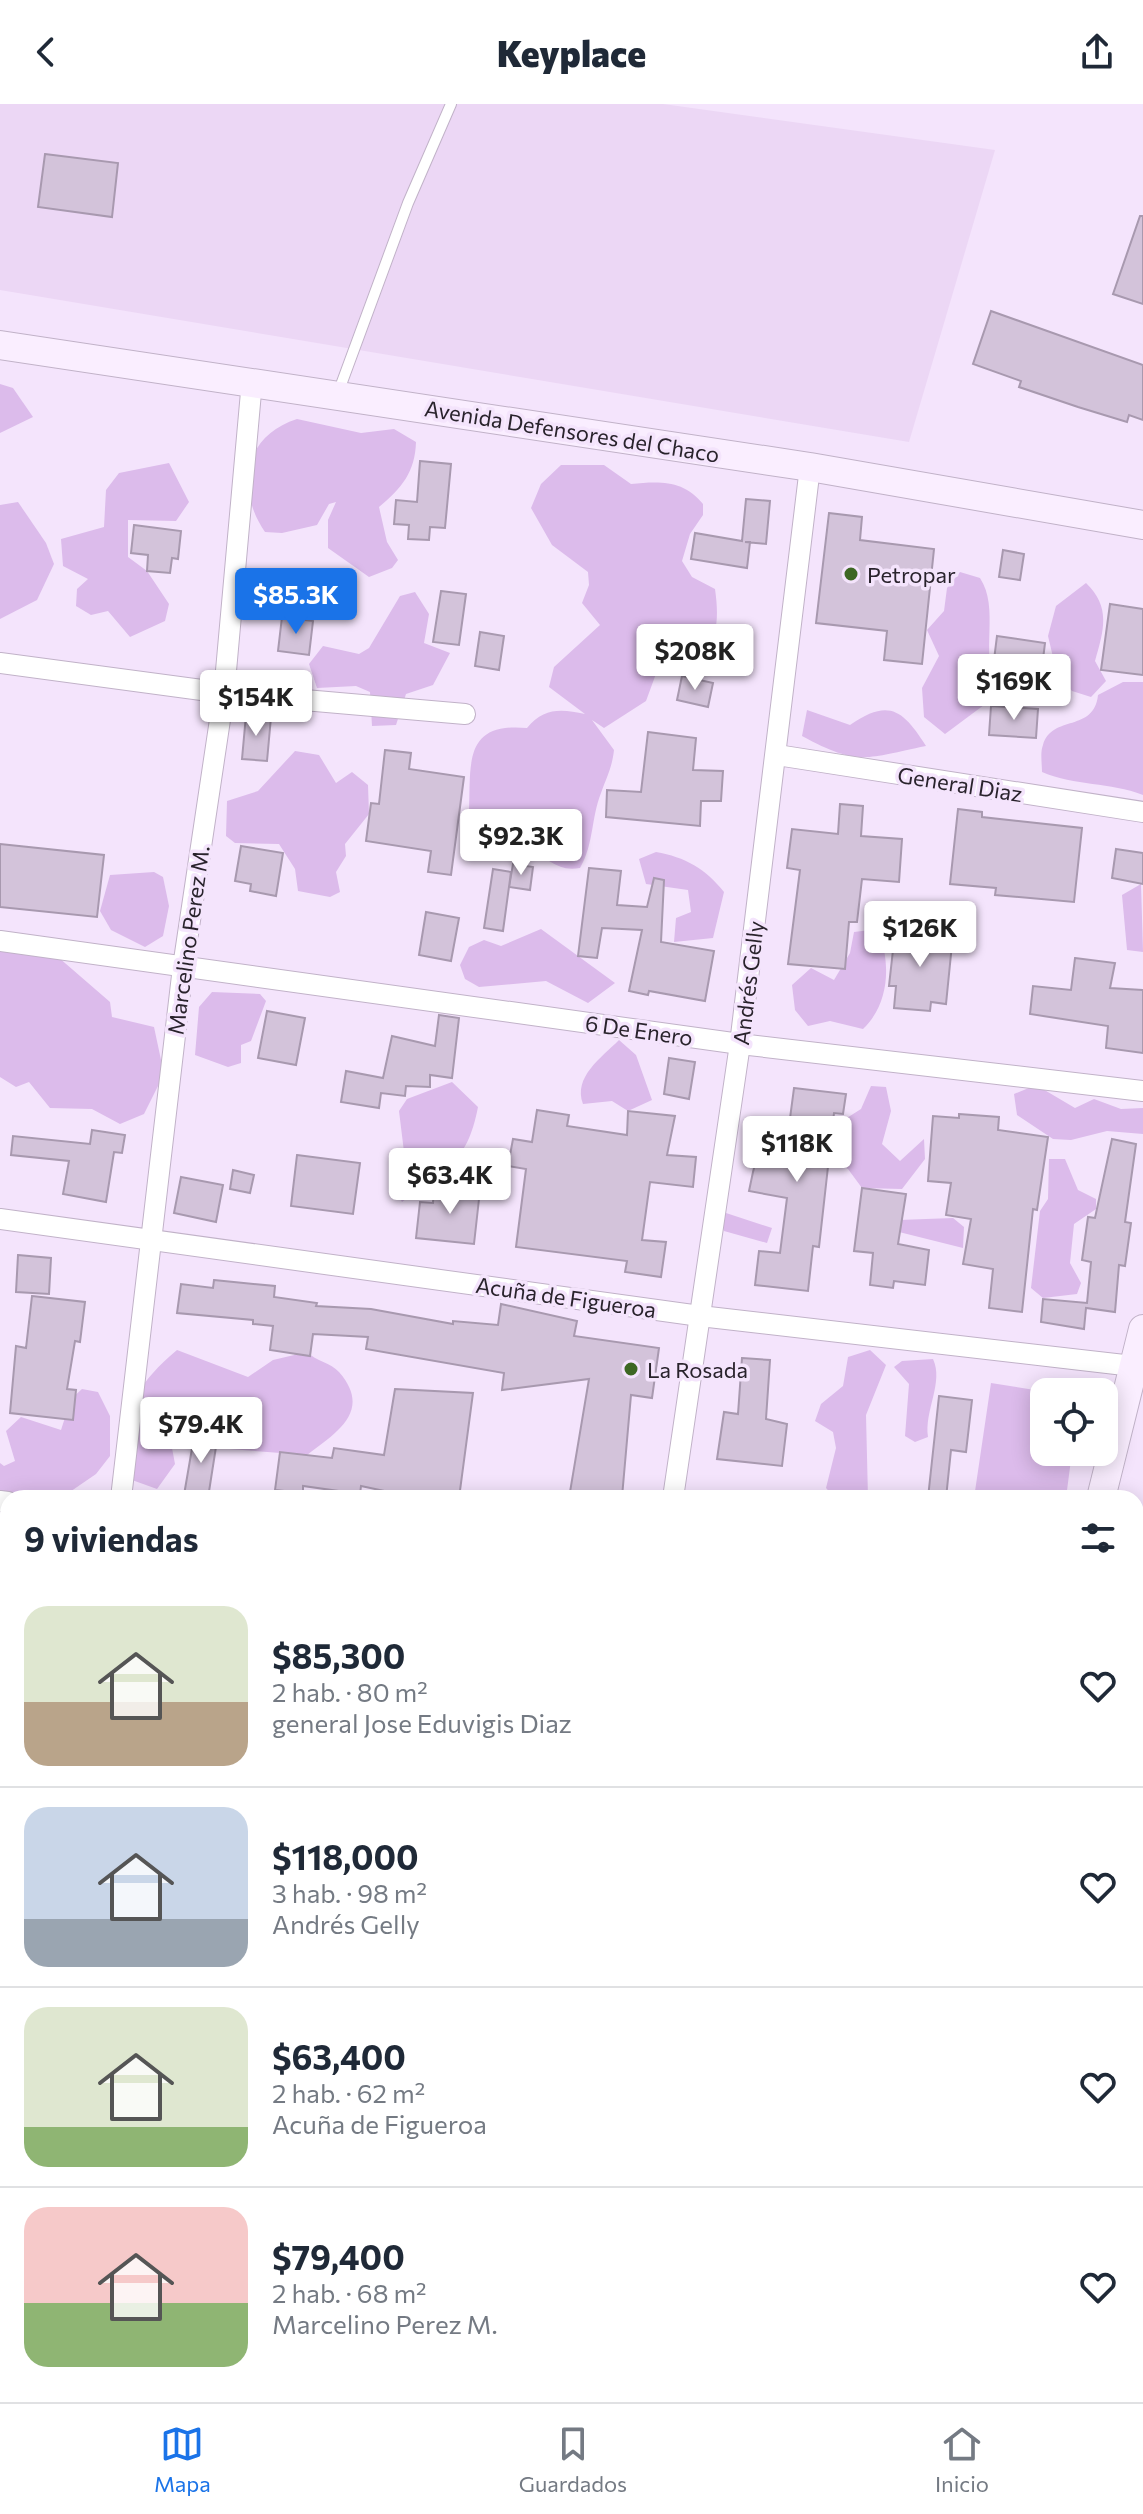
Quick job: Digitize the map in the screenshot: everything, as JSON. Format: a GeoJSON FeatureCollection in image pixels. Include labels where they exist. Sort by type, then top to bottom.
{"type":"FeatureCollection","features":[{"type":"Feature","properties":{"kind":"main road","name":"Avenida Defensores del Chaco"},"geometry":{"type":"LineString","coordinates":[[0,345],[810,467],[1143,525]]}},
{"type":"Feature","properties":{"kind":"main road"},"geometry":{"type":"LineString","coordinates":[[1103,1490],[1143,1329]]}},
{"type":"Feature","properties":{"kind":"street","name":"Marcelino Perez M."},"geometry":{"type":"LineString","coordinates":[[122,1490],[183,967],[224,693],[252,381]]}},
{"type":"Feature","properties":{"kind":"street","name":"Andrés Gelly"},"geometry":{"type":"LineString","coordinates":[[674,1490],[740,1044],[810,467]]}},
{"type":"Feature","properties":{"kind":"street"},"geometry":{"type":"LineString","coordinates":[[0,663],[224,693],[465,714]]}},
{"type":"Feature","properties":{"kind":"street","name":"General Diaz"},"geometry":{"type":"LineString","coordinates":[[777,755],[1143,812]]}},
{"type":"Feature","properties":{"kind":"street","name":"6 De Enero"},"geometry":{"type":"LineString","coordinates":[[0,941],[740,1044],[1143,1091]]}},
{"type":"Feature","properties":{"kind":"street","name":"Acuña de Figueroa"},"geometry":{"type":"LineString","coordinates":[[0,1219],[700,1316],[1133,1366]]}},
{"type":"Feature","properties":{"kind":"lane"},"geometry":{"type":"LineString","coordinates":[[337,395],[408,203],[451,104]]}},
{"type":"Feature","properties":{"kind":"shaded area"},"geometry":{"type":"Polygon","coordinates":[[[0,104],[663,104],[995,150],[909,442],[0,290],[0,104]]]}},
{"type":"Feature","properties":{"kind":"shaded area"},"geometry":{"type":"Polygon","coordinates":[[[0,384],[13,388],[33,417],[0,433],[0,384]]]}},
{"type":"Feature","properties":{"kind":"shaded area"},"geometry":{"type":"Polygon","coordinates":[[[297,419],[361,433],[394,429],[416,442],[406,479],[379,507],[387,542],[398,560],[392,568],[369,577],[328,548],[328,520],[336,502],[329,504],[317,525],[282,533],[265,532],[250,498],[250,465],[265,438],[297,419]]]}},
{"type":"Feature","properties":{"kind":"shaded area"},"geometry":{"type":"Polygon","coordinates":[[[169,463],[189,502],[176,521],[128,520],[128,557],[147,571],[169,604],[165,621],[130,637],[108,611],[91,615],[76,606],[77,589],[88,579],[63,566],[61,539],[104,527],[106,490],[119,473],[169,463]]]}},
{"type":"Feature","properties":{"kind":"shaded area"},"geometry":{"type":"Polygon","coordinates":[[[561,465],[604,465],[631,484],[671,484],[696,496],[703,504],[703,515],[690,534],[682,561],[692,577],[715,589],[717,604],[713,638],[693,666],[682,676],[657,671],[646,701],[604,728],[592,720],[614,750],[585,859],[580,868],[572,869],[531,855],[485,860],[463,848],[469,811],[471,763],[481,739],[506,728],[527,728],[540,716],[554,711],[585,714],[549,687],[554,667],[600,625],[582,603],[589,585],[588,572],[552,545],[531,508],[541,484],[561,465]]]}},
{"type":"Feature","properties":{"kind":"shaded area"},"geometry":{"type":"Polygon","coordinates":[[[18,502],[46,543],[54,564],[37,600],[0,619],[0,505],[18,502]]]}},
{"type":"Feature","properties":{"kind":"shaded area"},"geometry":{"type":"Polygon","coordinates":[[[960,572],[980,578],[986,590],[990,617],[990,660],[996,689],[988,702],[945,734],[924,717],[922,688],[939,656],[927,630],[944,611],[947,588],[960,572]]]}},
{"type":"Feature","properties":{"kind":"shaded area"},"geometry":{"type":"Polygon","coordinates":[[[1086,583],[1102,610],[1103,629],[1095,661],[1106,681],[1091,697],[1072,691],[1057,674],[1048,636],[1056,606],[1086,583]]]}},
{"type":"Feature","properties":{"kind":"shaded area"},"geometry":{"type":"Polygon","coordinates":[[[415,592],[429,614],[424,643],[450,653],[433,685],[406,694],[396,725],[372,726],[370,692],[356,686],[317,688],[309,664],[323,646],[359,654],[369,648],[400,596],[415,592]]]}},
{"type":"Feature","properties":{"kind":"shaded area"},"geometry":{"type":"Polygon","coordinates":[[[1123,682],[1143,682],[1143,795],[1042,772],[1043,745],[1048,736],[1055,729],[1089,714],[1095,707],[1098,695],[1123,682]]]}},
{"type":"Feature","properties":{"kind":"shaded area"},"geometry":{"type":"Polygon","coordinates":[[[807,710],[850,725],[875,712],[894,712],[910,724],[926,746],[875,756],[850,756],[802,736],[807,710]]]}},
{"type":"Feature","properties":{"kind":"shaded area"},"geometry":{"type":"Polygon","coordinates":[[[295,751],[319,755],[336,783],[352,772],[368,785],[369,814],[345,844],[346,856],[336,872],[340,892],[330,897],[298,891],[295,869],[279,844],[235,843],[226,836],[227,801],[258,791],[295,751]]]}},
{"type":"Feature","properties":{"kind":"shaded area"},"geometry":{"type":"Polygon","coordinates":[[[656,852],[694,865],[724,892],[713,938],[674,942],[676,918],[691,912],[688,890],[646,884],[639,859],[656,852]]]}},
{"type":"Feature","properties":{"kind":"shaded area"},"geometry":{"type":"Polygon","coordinates":[[[154,872],[163,877],[169,906],[163,936],[145,947],[111,930],[100,911],[110,875],[154,872]]]}},
{"type":"Feature","properties":{"kind":"shaded area"},"geometry":{"type":"Polygon","coordinates":[[[1141,884],[1143,952],[1127,950],[1122,895],[1141,884]]]}},
{"type":"Feature","properties":{"kind":"shaded area"},"geometry":{"type":"Polygon","coordinates":[[[541,929],[615,983],[588,1003],[546,981],[479,987],[465,979],[460,965],[469,947],[484,940],[501,946],[541,929]]]}},
{"type":"Feature","properties":{"kind":"shaded area"},"geometry":{"type":"Polygon","coordinates":[[[878,929],[885,955],[886,982],[872,1019],[863,1029],[830,1021],[808,1026],[795,1010],[792,985],[811,968],[834,980],[850,953],[854,932],[878,929]]]}},
{"type":"Feature","properties":{"kind":"shaded area"},"geometry":{"type":"Polygon","coordinates":[[[43,944],[110,1002],[112,1017],[154,1027],[164,1074],[144,1114],[120,1124],[92,1109],[50,1108],[29,1082],[16,1087],[0,1077],[0,946],[43,944]]]}},
{"type":"Feature","properties":{"kind":"shaded area"},"geometry":{"type":"Polygon","coordinates":[[[212,992],[260,994],[266,1001],[251,1041],[241,1045],[241,1063],[228,1067],[195,1055],[199,1007],[212,992]]]}},
{"type":"Feature","properties":{"kind":"shaded area"},"geometry":{"type":"Polygon","coordinates":[[[619,1040],[636,1055],[652,1100],[628,1111],[612,1101],[583,1104],[581,1094],[585,1077],[619,1040]]]}},
{"type":"Feature","properties":{"kind":"shaded area"},"geometry":{"type":"Polygon","coordinates":[[[452,1082],[478,1107],[468,1141],[452,1164],[402,1202],[392,1182],[405,1160],[399,1111],[407,1099],[452,1082]]]}},
{"type":"Feature","properties":{"kind":"shaded area"},"geometry":{"type":"Polygon","coordinates":[[[1036,1085],[1075,1108],[1094,1099],[1121,1109],[1143,1108],[1143,1134],[1107,1131],[1071,1140],[1053,1139],[1017,1115],[1014,1094],[1036,1085]]]}},
{"type":"Feature","properties":{"kind":"shaded area"},"geometry":{"type":"Polygon","coordinates":[[[871,1086],[886,1087],[891,1111],[882,1144],[900,1161],[924,1139],[925,1159],[902,1189],[862,1188],[848,1169],[833,1162],[831,1128],[861,1109],[871,1086]]]}},
{"type":"Feature","properties":{"kind":"shaded area"},"geometry":{"type":"Polygon","coordinates":[[[1049,1159],[1065,1159],[1078,1190],[1096,1199],[1096,1209],[1074,1224],[1070,1263],[1081,1283],[1077,1294],[1043,1298],[1031,1288],[1040,1211],[1048,1199],[1049,1159]]]}},
{"type":"Feature","properties":{"kind":"shaded area"},"geometry":{"type":"Polygon","coordinates":[[[726,1213],[772,1228],[767,1243],[724,1231],[721,1221],[726,1213]]]}},
{"type":"Feature","properties":{"kind":"shaded area"},"geometry":{"type":"Polygon","coordinates":[[[953,1218],[964,1227],[963,1248],[899,1232],[899,1220],[953,1218]]]}},
{"type":"Feature","properties":{"kind":"shaded area"},"geometry":{"type":"Polygon","coordinates":[[[177,1350],[248,1377],[273,1360],[307,1352],[339,1372],[349,1386],[351,1410],[339,1429],[307,1455],[216,1448],[209,1432],[172,1448],[175,1464],[157,1489],[132,1480],[130,1438],[133,1407],[147,1380],[177,1350]]]}},
{"type":"Feature","properties":{"kind":"shaded area"},"geometry":{"type":"Polygon","coordinates":[[[870,1350],[886,1365],[866,1415],[868,1490],[828,1490],[836,1448],[833,1432],[815,1421],[821,1404],[843,1386],[848,1357],[870,1350]]]}},
{"type":"Feature","properties":{"kind":"shaded area"},"geometry":{"type":"Polygon","coordinates":[[[933,1359],[936,1377],[928,1437],[915,1442],[905,1436],[909,1384],[894,1367],[902,1361],[933,1359]]]}},
{"type":"Feature","properties":{"kind":"shaded area"},"geometry":{"type":"Polygon","coordinates":[[[991,1383],[1030,1389],[1030,1466],[1070,1466],[1067,1490],[975,1490],[991,1383]]]}},
{"type":"Feature","properties":{"kind":"shaded area"},"geometry":{"type":"Polygon","coordinates":[[[82,1389],[98,1392],[110,1416],[110,1456],[96,1474],[73,1490],[0,1490],[0,1463],[4,1466],[15,1461],[6,1431],[21,1417],[61,1430],[71,1399],[82,1389]]]}},
{"type":"Feature","properties":{"kind":"building"},"geometry":{"type":"Polygon","coordinates":[[[45,154],[118,163],[112,217],[38,207],[45,154]]]}},
{"type":"Feature","properties":{"kind":"building"},"geometry":{"type":"Polygon","coordinates":[[[1140,216],[1143,216],[1143,304],[1113,294],[1140,216]]]}},
{"type":"Feature","properties":{"kind":"building"},"geometry":{"type":"Polygon","coordinates":[[[991,311],[1143,365],[1143,420],[1129,415],[1127,422],[1078,407],[1019,387],[1021,381],[973,364],[991,311]]]}},
{"type":"Feature","properties":{"kind":"building"},"geometry":{"type":"Polygon","coordinates":[[[420,461],[451,464],[445,528],[430,527],[429,540],[408,539],[409,525],[394,524],[396,500],[417,502],[420,461]]]}},
{"type":"Feature","properties":{"kind":"building"},"geometry":{"type":"Polygon","coordinates":[[[746,499],[770,501],[766,544],[750,542],[747,568],[691,559],[695,533],[742,541],[746,499]]]}},
{"type":"Feature","properties":{"kind":"building"},"geometry":{"type":"Polygon","coordinates":[[[829,513],[862,517],[860,540],[934,549],[922,664],[884,660],[887,631],[816,623],[829,513]]]}},
{"type":"Feature","properties":{"kind":"building"},"geometry":{"type":"Polygon","coordinates":[[[134,525],[181,531],[178,559],[172,558],[170,573],[147,571],[148,555],[131,553],[134,525]]]}},
{"type":"Feature","properties":{"kind":"building"},"geometry":{"type":"Polygon","coordinates":[[[1003,550],[1024,554],[1020,580],[999,577],[1003,550]]]}},
{"type":"Feature","properties":{"kind":"building"},"geometry":{"type":"Polygon","coordinates":[[[281,588],[303,591],[300,618],[278,616],[281,588]]]}},
{"type":"Feature","properties":{"kind":"building"},"geometry":{"type":"Polygon","coordinates":[[[441,591],[466,594],[459,645],[433,642],[441,591]]]}},
{"type":"Feature","properties":{"kind":"building"},"geometry":{"type":"Polygon","coordinates":[[[1110,604],[1143,609],[1143,675],[1101,670],[1110,604]]]}},
{"type":"Feature","properties":{"kind":"building"},"geometry":{"type":"Polygon","coordinates":[[[282,617],[313,621],[309,655],[278,651],[282,617]]]}},
{"type":"Feature","properties":{"kind":"building"},"geometry":{"type":"Polygon","coordinates":[[[480,632],[504,636],[499,670],[475,666],[480,632]]]}},
{"type":"Feature","properties":{"kind":"building"},"geometry":{"type":"Polygon","coordinates":[[[997,636],[1045,643],[1042,667],[994,660],[997,636]]]}},
{"type":"Feature","properties":{"kind":"building"},"geometry":{"type":"Polygon","coordinates":[[[682,676],[713,683],[708,707],[677,700],[682,676]]]}},
{"type":"Feature","properties":{"kind":"building"},"geometry":{"type":"Polygon","coordinates":[[[991,706],[1038,709],[1036,738],[989,735],[991,706]]]}},
{"type":"Feature","properties":{"kind":"building"},"geometry":{"type":"Polygon","coordinates":[[[246,715],[271,717],[267,761],[242,759],[246,715]]]}},
{"type":"Feature","properties":{"kind":"building"},"geometry":{"type":"Polygon","coordinates":[[[648,732],[696,738],[693,770],[723,771],[721,801],[701,801],[700,826],[606,817],[607,790],[641,792],[648,732]]]}},
{"type":"Feature","properties":{"kind":"building"},"geometry":{"type":"Polygon","coordinates":[[[385,750],[411,753],[409,769],[464,777],[451,875],[428,872],[431,851],[366,841],[371,803],[379,804],[385,750]]]}},
{"type":"Feature","properties":{"kind":"building"},"geometry":{"type":"Polygon","coordinates":[[[840,804],[863,806],[861,836],[902,839],[899,882],[862,879],[857,922],[849,922],[845,969],[788,964],[800,870],[787,868],[792,829],[838,834],[840,804]]]}},
{"type":"Feature","properties":{"kind":"building"},"geometry":{"type":"Polygon","coordinates":[[[958,809],[982,812],[982,817],[1082,828],[1074,902],[995,895],[996,888],[950,884],[958,809]]]}},
{"type":"Feature","properties":{"kind":"building"},"geometry":{"type":"Polygon","coordinates":[[[0,844],[104,855],[97,917],[0,907],[0,844]]]}},
{"type":"Feature","properties":{"kind":"building"},"geometry":{"type":"Polygon","coordinates":[[[241,846],[283,853],[276,896],[250,891],[251,884],[235,881],[241,846]]]}},
{"type":"Feature","properties":{"kind":"building"},"geometry":{"type":"Polygon","coordinates":[[[1116,849],[1143,853],[1143,884],[1112,878],[1116,849]]]}},
{"type":"Feature","properties":{"kind":"building"},"geometry":{"type":"Polygon","coordinates":[[[513,864],[533,867],[530,890],[509,887],[513,864]]]}},
{"type":"Feature","properties":{"kind":"building"},"geometry":{"type":"Polygon","coordinates":[[[589,868],[621,871],[617,905],[647,907],[654,878],[664,880],[661,942],[714,951],[705,1001],[649,991],[648,995],[629,991],[642,930],[602,928],[597,958],[578,956],[589,868]]]}},
{"type":"Feature","properties":{"kind":"building"},"geometry":{"type":"Polygon","coordinates":[[[493,869],[511,872],[503,931],[484,928],[493,869]]]}},
{"type":"Feature","properties":{"kind":"building"},"geometry":{"type":"Polygon","coordinates":[[[426,912],[459,918],[451,961],[419,955],[426,912]]]}},
{"type":"Feature","properties":{"kind":"building"},"geometry":{"type":"Polygon","coordinates":[[[904,927],[941,931],[941,942],[952,944],[946,1004],[931,1002],[930,1011],[894,1008],[896,986],[889,986],[894,941],[902,941],[904,927]]]}},
{"type":"Feature","properties":{"kind":"building"},"geometry":{"type":"Polygon","coordinates":[[[1075,958],[1115,963],[1110,988],[1143,990],[1143,1053],[1106,1048],[1108,1026],[1030,1014],[1033,986],[1071,990],[1075,958]]]}},
{"type":"Feature","properties":{"kind":"building"},"geometry":{"type":"Polygon","coordinates":[[[267,1011],[305,1018],[296,1065],[258,1058],[267,1011]]]}},
{"type":"Feature","properties":{"kind":"building"},"geometry":{"type":"Polygon","coordinates":[[[439,1015],[459,1018],[452,1078],[430,1075],[430,1087],[406,1086],[405,1096],[381,1093],[379,1108],[341,1102],[346,1071],[383,1078],[392,1036],[435,1046],[439,1015]]]}},
{"type":"Feature","properties":{"kind":"building"},"geometry":{"type":"Polygon","coordinates":[[[669,1058],[695,1062],[689,1099],[664,1094],[669,1058]]]}},
{"type":"Feature","properties":{"kind":"building"},"geometry":{"type":"Polygon","coordinates":[[[794,1088],[846,1094],[843,1114],[834,1113],[819,1247],[813,1246],[808,1291],[755,1285],[759,1251],[780,1253],[787,1198],[749,1191],[758,1152],[762,1152],[765,1124],[789,1126],[794,1088]]]}},
{"type":"Feature","properties":{"kind":"building"},"geometry":{"type":"Polygon","coordinates":[[[537,1110],[569,1115],[567,1126],[627,1135],[628,1111],[675,1116],[667,1155],[696,1157],[693,1187],[650,1182],[642,1240],[666,1242],[661,1277],[625,1272],[627,1261],[516,1247],[526,1169],[508,1166],[513,1139],[532,1142],[537,1110]]]}},
{"type":"Feature","properties":{"kind":"building"},"geometry":{"type":"Polygon","coordinates":[[[959,1114],[999,1117],[998,1130],[1048,1137],[1037,1210],[1033,1209],[1022,1312],[989,1308],[993,1269],[963,1264],[971,1219],[946,1215],[951,1183],[928,1181],[933,1116],[959,1118],[959,1114]]]}},
{"type":"Feature","properties":{"kind":"building"},"geometry":{"type":"Polygon","coordinates":[[[92,1130],[125,1135],[122,1153],[114,1152],[106,1202],[63,1194],[69,1161],[11,1155],[13,1136],[90,1144],[92,1130]]]}},
{"type":"Feature","properties":{"kind":"building"},"geometry":{"type":"Polygon","coordinates":[[[1112,1139],[1136,1144],[1125,1222],[1131,1223],[1125,1266],[1119,1265],[1115,1312],[1086,1308],[1084,1329],[1041,1322],[1043,1299],[1087,1303],[1091,1262],[1082,1260],[1088,1217],[1095,1218],[1112,1139]]]}},
{"type":"Feature","properties":{"kind":"building"},"geometry":{"type":"Polygon","coordinates":[[[297,1155],[360,1163],[353,1214],[291,1206],[297,1155]]]}},
{"type":"Feature","properties":{"kind":"building"},"geometry":{"type":"Polygon","coordinates":[[[233,1170],[254,1175],[250,1193],[230,1189],[233,1170]]]}},
{"type":"Feature","properties":{"kind":"building"},"geometry":{"type":"Polygon","coordinates":[[[181,1177],[223,1185],[216,1222],[174,1213],[181,1177]]]}},
{"type":"Feature","properties":{"kind":"building"},"geometry":{"type":"Polygon","coordinates":[[[434,1186],[480,1190],[474,1244],[416,1238],[420,1202],[433,1203],[434,1186]]]}},
{"type":"Feature","properties":{"kind":"building"},"geometry":{"type":"Polygon","coordinates":[[[862,1188],[906,1194],[898,1244],[929,1250],[925,1285],[894,1281],[893,1288],[870,1285],[873,1253],[854,1251],[862,1188]]]}},
{"type":"Feature","properties":{"kind":"building"},"geometry":{"type":"Polygon","coordinates":[[[18,1255],[51,1258],[49,1294],[16,1292],[18,1255]]]}},
{"type":"Feature","properties":{"kind":"building"},"geometry":{"type":"Polygon","coordinates":[[[214,1280],[275,1286],[274,1297],[317,1303],[316,1306],[371,1309],[453,1324],[453,1321],[498,1325],[501,1304],[577,1321],[574,1336],[659,1348],[652,1398],[631,1395],[623,1490],[570,1490],[589,1379],[502,1390],[504,1373],[366,1349],[368,1337],[313,1334],[310,1356],[270,1350],[273,1326],[253,1324],[253,1320],[177,1313],[181,1284],[213,1288],[214,1280]]]}},
{"type":"Feature","properties":{"kind":"building"},"geometry":{"type":"Polygon","coordinates":[[[32,1296],[85,1302],[80,1342],[75,1341],[67,1389],[76,1390],[73,1420],[10,1413],[16,1346],[26,1348],[32,1296]]]}},
{"type":"Feature","properties":{"kind":"building"},"geometry":{"type":"Polygon","coordinates":[[[742,1358],[770,1360],[766,1419],[787,1424],[782,1466],[717,1459],[724,1412],[738,1414],[742,1358]]]}},
{"type":"Feature","properties":{"kind":"building"},"geometry":{"type":"Polygon","coordinates":[[[395,1389],[473,1393],[460,1490],[380,1490],[361,1486],[360,1490],[332,1490],[303,1486],[303,1490],[275,1490],[280,1452],[332,1458],[334,1448],[384,1455],[395,1389]]]}},
{"type":"Feature","properties":{"kind":"building"},"geometry":{"type":"Polygon","coordinates":[[[939,1396],[972,1400],[966,1452],[951,1450],[947,1490],[929,1490],[939,1396]]]}},
{"type":"Feature","properties":{"kind":"building"},"geometry":{"type":"Polygon","coordinates":[[[195,1431],[218,1434],[209,1490],[185,1490],[195,1431]]]}},
{"type":"Feature","properties":{"kind":"place","name":"Petropar"},"geometry":{"type":"Point","coordinates":[851,574]}},
{"type":"Feature","properties":{"kind":"place","name":"La Rosada"},"geometry":{"type":"Point","coordinates":[631,1369]}}]}
